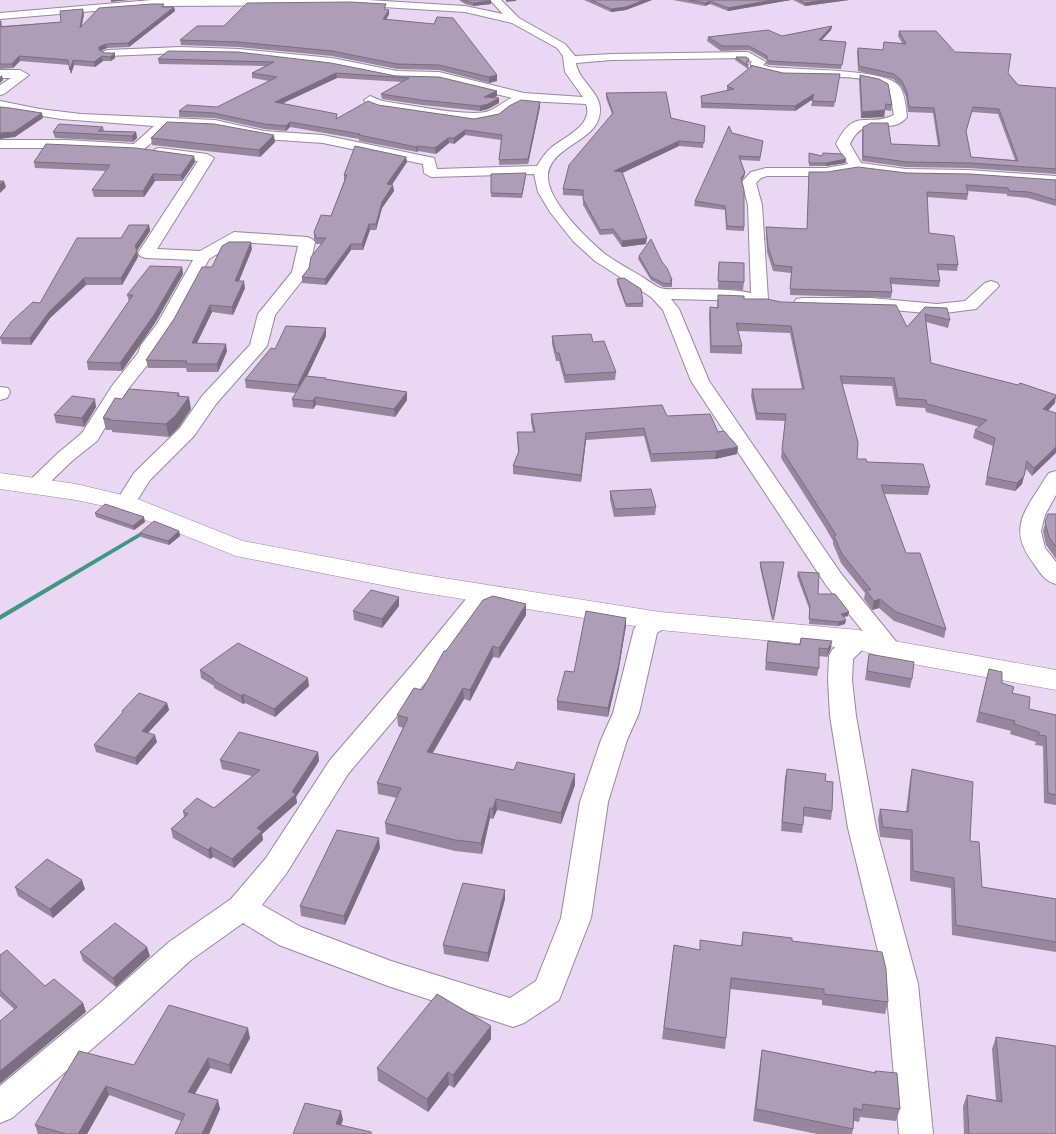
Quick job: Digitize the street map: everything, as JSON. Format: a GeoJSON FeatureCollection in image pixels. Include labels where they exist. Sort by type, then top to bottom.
{"type":"FeatureCollection","features":[{"type":"Feature","properties":{"kind":"street"},"geometry":{"type":"LineString","coordinates":[[23,0],[26,14]]}},
{"type":"Feature","properties":{"kind":"street"},"geometry":{"type":"LineString","coordinates":[[495,0],[515,20],[562,46],[569,55],[571,72],[594,108],[592,118],[584,131],[555,152],[542,170],[541,176],[545,192],[555,209],[578,238],[601,258],[657,293],[671,309],[700,381],[834,580],[891,650]]}},
{"type":"Feature","properties":{"kind":"street"},"geometry":{"type":"LineString","coordinates":[[0,16],[155,1],[360,2],[459,8],[515,20]]}},
{"type":"Feature","properties":{"kind":"street"},"geometry":{"type":"LineString","coordinates":[[107,53],[181,50],[239,52],[332,62],[397,75],[439,76],[455,82],[524,97],[591,101]]}},
{"type":"Feature","properties":{"kind":"street"},"geometry":{"type":"LineString","coordinates":[[569,60],[612,57],[743,54],[756,58],[760,62],[754,66],[766,70],[791,74],[861,76],[884,80],[895,88],[901,117],[891,121],[860,123],[852,128],[843,144],[857,167]]}},
{"type":"Feature","properties":{"kind":"street"},"geometry":{"type":"LineString","coordinates":[[0,74],[23,75],[0,91]]}},
{"type":"Feature","properties":{"kind":"street"},"geometry":{"type":"LineString","coordinates":[[370,100],[379,104],[474,118],[494,114],[504,106],[524,97]]}},
{"type":"Feature","properties":{"kind":"street"},"geometry":{"type":"LineString","coordinates":[[0,106],[94,118],[162,123],[215,124],[264,135],[323,139],[429,161],[431,173],[542,170]]}},
{"type":"Feature","properties":{"kind":"street"},"geometry":{"type":"LineString","coordinates":[[137,148],[156,132],[162,123]]}},
{"type":"Feature","properties":{"kind":"street"},"geometry":{"type":"LineString","coordinates":[[0,144],[67,144],[137,148],[207,158],[146,253],[203,256]]}},
{"type":"Feature","properties":{"kind":"street"},"geometry":{"type":"LineString","coordinates":[[774,301],[750,180],[756,175],[766,172],[826,172],[857,167],[923,174],[969,174],[1056,180]]}},
{"type":"Feature","properties":{"kind":"street"},"geometry":{"type":"LineString","coordinates":[[36,486],[65,457],[90,437],[121,386],[147,354],[150,345],[165,325],[203,256],[234,237],[307,242],[300,273],[267,314],[258,346],[209,400],[187,432],[141,477],[126,503]]}},
{"type":"Feature","properties":{"kind":"street"},"geometry":{"type":"LineString","coordinates":[[657,293],[774,301],[871,303],[937,309],[970,305],[991,286]]}},
{"type":"Feature","properties":{"kind":"street"},"geometry":{"type":"LineString","coordinates":[[1056,477],[1031,523],[1030,537],[1038,553],[1056,577]]}},
{"type":"Feature","properties":{"kind":"street"},"geometry":{"type":"LineString","coordinates":[[0,481],[126,503],[236,548],[412,582],[660,621],[859,640],[891,650],[1056,680]]}},
{"type":"Feature","properties":{"kind":"street"},"geometry":{"type":"LineString","coordinates":[[0,1107],[111,1013],[180,951],[242,908],[276,866],[339,767],[421,671],[474,604],[494,595]]}},
{"type":"Feature","properties":{"kind":"street"},"geometry":{"type":"LineString","coordinates":[[242,908],[290,936],[388,973],[513,1013],[548,990],[576,918],[594,802],[614,740],[626,713],[646,629],[660,621]]}},
{"type":"Feature","properties":{"kind":"street"},"geometry":{"type":"LineString","coordinates":[[859,640],[841,656],[840,680],[843,716],[862,828],[902,984],[916,1134]]}},
{"type":"Feature","properties":{"kind":"building"},"geometry":{"type":"Polygon","coordinates":[[[463,0],[490,0],[491,1],[473,3],[463,0]]]}},
{"type":"Feature","properties":{"kind":"building"},"geometry":{"type":"Polygon","coordinates":[[[591,0],[644,0],[626,7],[611,9],[591,0]]]}},
{"type":"Feature","properties":{"kind":"building"},"geometry":{"type":"Polygon","coordinates":[[[689,0],[773,0],[728,8],[710,1],[705,3],[689,0]]]}},
{"type":"Feature","properties":{"kind":"building"},"geometry":{"type":"Polygon","coordinates":[[[799,0],[825,0],[805,3],[799,0]]]}},
{"type":"Feature","properties":{"kind":"building"},"geometry":{"type":"Polygon","coordinates":[[[350,2],[386,4],[384,9],[389,10],[383,19],[434,24],[437,17],[453,18],[497,75],[489,77],[439,65],[397,64],[332,51],[238,42],[180,40],[197,26],[224,26],[247,3],[350,2]]]}},
{"type":"Feature","properties":{"kind":"building"},"geometry":{"type":"Polygon","coordinates":[[[164,4],[162,7],[174,7],[128,43],[106,44],[99,47],[99,50],[105,53],[115,53],[110,57],[102,56],[94,62],[73,60],[70,70],[68,60],[19,56],[12,64],[0,64],[0,21],[1,27],[61,22],[60,11],[83,9],[80,28],[99,8],[164,4]]]}},
{"type":"Feature","properties":{"kind":"building"},"geometry":{"type":"Polygon","coordinates":[[[832,26],[819,40],[846,42],[842,65],[770,61],[767,60],[767,56],[749,46],[722,46],[708,37],[768,30],[782,36],[832,26]]]}},
{"type":"Feature","properties":{"kind":"building"},"geometry":{"type":"Polygon","coordinates":[[[899,31],[936,31],[955,52],[1011,54],[1008,73],[1018,85],[1056,88],[1056,169],[970,163],[907,162],[863,156],[863,127],[871,123],[888,123],[891,144],[940,146],[934,108],[909,107],[907,92],[902,81],[894,74],[859,66],[858,48],[883,50],[884,42],[906,44],[899,31]],[[973,107],[966,131],[971,157],[1018,161],[999,109],[973,107]]]}},
{"type":"Feature","properties":{"kind":"building"},"geometry":{"type":"Polygon","coordinates":[[[168,51],[238,52],[331,63],[396,76],[439,77],[497,91],[484,97],[499,98],[480,106],[381,94],[409,78],[336,73],[275,102],[337,114],[336,119],[368,101],[378,105],[474,119],[499,114],[521,100],[540,102],[528,159],[499,160],[502,135],[465,130],[454,138],[448,138],[435,148],[416,147],[360,134],[290,122],[286,126],[264,124],[214,113],[179,111],[187,105],[217,107],[277,77],[252,73],[274,62],[158,59],[168,51]]]}},
{"type":"Feature","properties":{"kind":"building"},"geometry":{"type":"Polygon","coordinates":[[[736,57],[746,57],[749,59],[746,63],[748,66],[736,57]]]}},
{"type":"Feature","properties":{"kind":"building"},"geometry":{"type":"Polygon","coordinates":[[[750,65],[783,73],[840,74],[835,102],[812,101],[814,94],[795,106],[702,103],[701,96],[734,89],[727,86],[752,66],[750,65]]]}},
{"type":"Feature","properties":{"kind":"building"},"geometry":{"type":"Polygon","coordinates":[[[860,75],[879,79],[888,84],[892,105],[886,104],[885,110],[862,112],[860,75]]]}},
{"type":"Feature","properties":{"kind":"building"},"geometry":{"type":"Polygon","coordinates":[[[666,92],[671,118],[705,126],[704,143],[679,141],[614,171],[622,172],[647,238],[622,241],[613,229],[600,230],[583,199],[583,190],[563,189],[569,165],[613,113],[606,93],[666,92]]]}},
{"type":"Feature","properties":{"kind":"building"},"geometry":{"type":"Polygon","coordinates":[[[0,107],[42,113],[14,132],[0,133],[0,107]]]}},
{"type":"Feature","properties":{"kind":"building"},"geometry":{"type":"Polygon","coordinates":[[[167,122],[214,124],[274,135],[259,150],[151,138],[167,122]]]}},
{"type":"Feature","properties":{"kind":"building"},"geometry":{"type":"Polygon","coordinates":[[[59,124],[103,127],[98,131],[136,132],[132,136],[53,132],[59,124]]]}},
{"type":"Feature","properties":{"kind":"building"},"geometry":{"type":"Polygon","coordinates":[[[729,126],[732,133],[763,141],[760,157],[739,156],[745,173],[741,178],[744,190],[744,227],[727,226],[725,206],[695,201],[729,126]]]}},
{"type":"Feature","properties":{"kind":"building"},"geometry":{"type":"Polygon","coordinates":[[[46,144],[136,148],[194,156],[181,175],[153,174],[143,191],[92,190],[110,165],[34,162],[46,144]]]}},
{"type":"Feature","properties":{"kind":"building"},"geometry":{"type":"Polygon","coordinates":[[[355,146],[406,157],[387,184],[393,185],[382,202],[376,224],[369,224],[362,244],[351,244],[325,279],[302,277],[309,268],[311,257],[326,238],[316,238],[314,232],[321,215],[331,216],[347,175],[344,175],[355,146]]]}},
{"type":"Feature","properties":{"kind":"building"},"geometry":{"type":"Polygon","coordinates":[[[809,153],[822,156],[823,153],[842,154],[846,159],[826,163],[809,163],[809,153]]]}},
{"type":"Feature","properties":{"kind":"building"},"geometry":{"type":"Polygon","coordinates":[[[858,167],[907,173],[970,174],[1056,180],[1056,200],[1029,192],[1009,191],[1008,188],[966,185],[968,194],[927,192],[929,233],[954,236],[958,265],[937,264],[940,281],[890,278],[892,292],[790,289],[792,267],[774,265],[768,247],[766,227],[807,229],[809,172],[827,172],[858,167]]]}},
{"type":"Feature","properties":{"kind":"building"},"geometry":{"type":"Polygon","coordinates":[[[526,173],[522,194],[491,193],[491,174],[526,173]]]}},
{"type":"Feature","properties":{"kind":"building"},"geometry":{"type":"Polygon","coordinates":[[[129,225],[149,225],[135,246],[137,251],[121,278],[84,278],[49,312],[30,338],[0,338],[11,322],[33,302],[40,303],[77,238],[121,238],[129,225]]]}},
{"type":"Feature","properties":{"kind":"building"},"geometry":{"type":"Polygon","coordinates":[[[651,239],[667,268],[672,284],[663,283],[651,277],[639,256],[651,239]]]}},
{"type":"Feature","properties":{"kind":"building"},"geometry":{"type":"Polygon","coordinates":[[[229,242],[251,242],[235,281],[244,281],[232,307],[210,305],[192,343],[226,344],[217,364],[186,364],[187,361],[146,360],[174,319],[202,267],[212,267],[222,246],[229,242]]]}},
{"type":"Feature","properties":{"kind":"building"},"geometry":{"type":"Polygon","coordinates":[[[719,262],[744,263],[744,282],[718,281],[719,262]]]}},
{"type":"Feature","properties":{"kind":"building"},"geometry":{"type":"Polygon","coordinates":[[[150,266],[182,267],[154,315],[120,363],[87,362],[133,295],[127,295],[150,266]]]}},
{"type":"Feature","properties":{"kind":"building"},"geometry":{"type":"Polygon","coordinates":[[[624,278],[641,289],[643,303],[626,304],[617,279],[624,278]]]}},
{"type":"Feature","properties":{"kind":"building"},"geometry":{"type":"Polygon","coordinates":[[[718,295],[744,296],[744,299],[767,299],[781,302],[896,305],[907,327],[925,307],[947,308],[950,320],[925,314],[931,363],[1018,385],[1020,383],[1056,395],[1043,409],[1056,413],[1056,447],[1034,468],[1027,461],[1024,476],[1017,483],[987,477],[995,438],[975,430],[987,420],[927,404],[926,400],[898,398],[894,378],[840,376],[858,442],[857,459],[866,459],[867,462],[923,464],[930,487],[881,485],[906,553],[920,553],[946,629],[896,612],[880,599],[874,601],[866,590],[871,590],[842,554],[834,536],[836,535],[782,450],[786,414],[757,413],[752,389],[804,389],[791,326],[736,323],[742,346],[711,346],[710,307],[718,308],[718,295]]]}},
{"type":"Feature","properties":{"kind":"building"},"geometry":{"type":"Polygon","coordinates":[[[286,326],[326,328],[298,385],[245,380],[271,348],[275,349],[286,326]]]}},
{"type":"Feature","properties":{"kind":"building"},"geometry":{"type":"Polygon","coordinates":[[[591,334],[593,342],[604,341],[616,372],[565,375],[559,353],[556,353],[552,336],[591,334]]]}},
{"type":"Feature","properties":{"kind":"building"},"geometry":{"type":"Polygon","coordinates":[[[306,376],[407,392],[394,409],[315,397],[313,401],[292,399],[306,376]]]}},
{"type":"Feature","properties":{"kind":"building"},"geometry":{"type":"Polygon","coordinates":[[[129,389],[179,393],[177,396],[189,397],[176,415],[166,424],[103,418],[115,398],[122,399],[129,389]]]}},
{"type":"Feature","properties":{"kind":"building"},"geometry":{"type":"Polygon","coordinates":[[[72,396],[95,399],[82,418],[54,415],[72,396]]]}},
{"type":"Feature","properties":{"kind":"building"},"geometry":{"type":"Polygon","coordinates":[[[662,405],[667,416],[710,414],[718,432],[724,431],[738,447],[716,451],[651,454],[644,428],[586,433],[581,475],[513,466],[519,451],[517,432],[535,432],[531,414],[662,405]]]}},
{"type":"Feature","properties":{"kind":"building"},"geometry":{"type":"Polygon","coordinates":[[[651,489],[656,507],[615,509],[610,491],[651,489]]]}},
{"type":"Feature","properties":{"kind":"building"},"geometry":{"type":"Polygon","coordinates":[[[105,504],[144,517],[133,526],[95,513],[105,504]]]}},
{"type":"Feature","properties":{"kind":"building"},"geometry":{"type":"Polygon","coordinates":[[[1048,514],[1056,514],[1056,547],[1049,537],[1045,522],[1048,514]]]}},
{"type":"Feature","properties":{"kind":"building"},"geometry":{"type":"Polygon","coordinates":[[[154,521],[179,531],[168,541],[140,533],[154,521]]]}},
{"type":"Feature","properties":{"kind":"building"},"geometry":{"type":"Polygon","coordinates":[[[760,562],[784,562],[774,616],[772,616],[760,562]]]}},
{"type":"Feature","properties":{"kind":"building"},"geometry":{"type":"Polygon","coordinates":[[[798,572],[819,573],[818,594],[835,594],[849,612],[841,614],[846,620],[839,622],[809,619],[810,606],[798,572]]]}},
{"type":"Feature","properties":{"kind":"building"},"geometry":{"type":"Polygon","coordinates":[[[371,590],[399,597],[382,619],[353,611],[371,590]]]}},
{"type":"Feature","properties":{"kind":"building"},"geometry":{"type":"Polygon","coordinates":[[[493,596],[526,604],[499,648],[493,646],[470,690],[463,688],[427,752],[514,770],[517,762],[575,774],[561,813],[496,799],[493,808],[490,808],[481,843],[455,840],[385,823],[401,788],[377,783],[408,718],[397,715],[414,688],[422,690],[444,651],[446,651],[483,600],[493,596]]]}},
{"type":"Feature","properties":{"kind":"building"},"geometry":{"type":"Polygon","coordinates":[[[586,611],[626,618],[619,664],[608,708],[557,701],[565,671],[574,672],[586,611]]]}},
{"type":"Feature","properties":{"kind":"building"},"geometry":{"type":"Polygon","coordinates":[[[801,638],[832,641],[828,649],[819,648],[819,668],[766,662],[768,641],[800,645],[801,638]]]}},
{"type":"Feature","properties":{"kind":"building"},"geometry":{"type":"Polygon","coordinates":[[[238,643],[308,678],[274,709],[243,694],[241,696],[200,670],[238,643]]]}},
{"type":"Feature","properties":{"kind":"building"},"geometry":{"type":"Polygon","coordinates":[[[869,654],[914,662],[912,679],[867,671],[869,654]]]}},
{"type":"Feature","properties":{"kind":"building"},"geometry":{"type":"Polygon","coordinates":[[[989,669],[1002,672],[1002,683],[1014,687],[1012,693],[1030,697],[1029,709],[1056,715],[1056,795],[1048,793],[1046,736],[1039,735],[1039,732],[1014,724],[1015,721],[979,712],[989,669]]]}},
{"type":"Feature","properties":{"kind":"building"},"geometry":{"type":"Polygon","coordinates":[[[139,693],[167,703],[142,731],[155,735],[135,758],[94,745],[122,711],[139,693]]]}},
{"type":"Feature","properties":{"kind":"building"},"geometry":{"type":"Polygon","coordinates":[[[239,732],[318,752],[292,792],[296,794],[257,828],[262,831],[232,859],[211,847],[208,850],[171,829],[188,814],[183,811],[197,798],[214,808],[260,770],[220,760],[239,732]]]}},
{"type":"Feature","properties":{"kind":"building"},"geometry":{"type":"Polygon","coordinates":[[[787,769],[826,774],[825,781],[833,782],[832,811],[804,807],[803,825],[782,822],[787,769]]]}},
{"type":"Feature","properties":{"kind":"building"},"geometry":{"type":"Polygon","coordinates":[[[912,769],[973,782],[970,841],[979,842],[982,887],[1056,899],[1056,942],[956,925],[954,878],[913,871],[912,830],[883,827],[880,809],[908,812],[912,769]]]}},
{"type":"Feature","properties":{"kind":"building"},"geometry":{"type":"Polygon","coordinates":[[[337,830],[379,838],[344,916],[300,906],[337,830]]]}},
{"type":"Feature","properties":{"kind":"building"},"geometry":{"type":"Polygon","coordinates":[[[47,859],[82,880],[50,909],[15,887],[47,859]]]}},
{"type":"Feature","properties":{"kind":"building"},"geometry":{"type":"Polygon","coordinates":[[[463,883],[505,890],[488,953],[443,945],[463,883]]]}},
{"type":"Feature","properties":{"kind":"building"},"geometry":{"type":"Polygon","coordinates":[[[115,923],[147,947],[113,978],[80,952],[115,923]]]}},
{"type":"Feature","properties":{"kind":"building"},"geometry":{"type":"Polygon","coordinates":[[[743,932],[792,938],[792,941],[882,952],[886,969],[888,1002],[824,994],[824,989],[731,978],[726,1038],[664,1028],[674,945],[700,950],[700,940],[742,946],[743,932]]]}},
{"type":"Feature","properties":{"kind":"building"},"geometry":{"type":"Polygon","coordinates":[[[7,950],[45,986],[54,979],[83,1003],[0,1071],[0,1021],[17,1007],[0,990],[0,955],[7,950]]]}},
{"type":"Feature","properties":{"kind":"building"},"geometry":{"type":"Polygon","coordinates":[[[437,994],[491,1026],[453,1075],[448,1072],[427,1099],[377,1068],[437,994]]]}},
{"type":"Feature","properties":{"kind":"building"},"geometry":{"type":"Polygon","coordinates":[[[169,1005],[248,1028],[229,1065],[208,1058],[188,1092],[218,1100],[202,1134],[175,1134],[185,1114],[106,1086],[78,1134],[66,1134],[35,1125],[79,1051],[134,1065],[169,1005]]]}},
{"type":"Feature","properties":{"kind":"building"},"geometry":{"type":"Polygon","coordinates":[[[996,1037],[1056,1046],[1056,1134],[969,1134],[967,1095],[1002,1102],[996,1037]]]}},
{"type":"Feature","properties":{"kind":"building"},"geometry":{"type":"Polygon","coordinates":[[[762,1050],[876,1073],[875,1071],[897,1073],[900,1109],[863,1104],[862,1110],[854,1108],[853,1129],[756,1109],[762,1050]]]}},
{"type":"Feature","properties":{"kind":"building"},"geometry":{"type":"Polygon","coordinates":[[[305,1103],[341,1111],[336,1124],[371,1132],[371,1134],[293,1134],[305,1103]]]}},
{"type":"Feature","properties":{"kind":"waterway"},"geometry":{"type":"LineString","coordinates":[[0,618],[141,534]]}}]}
